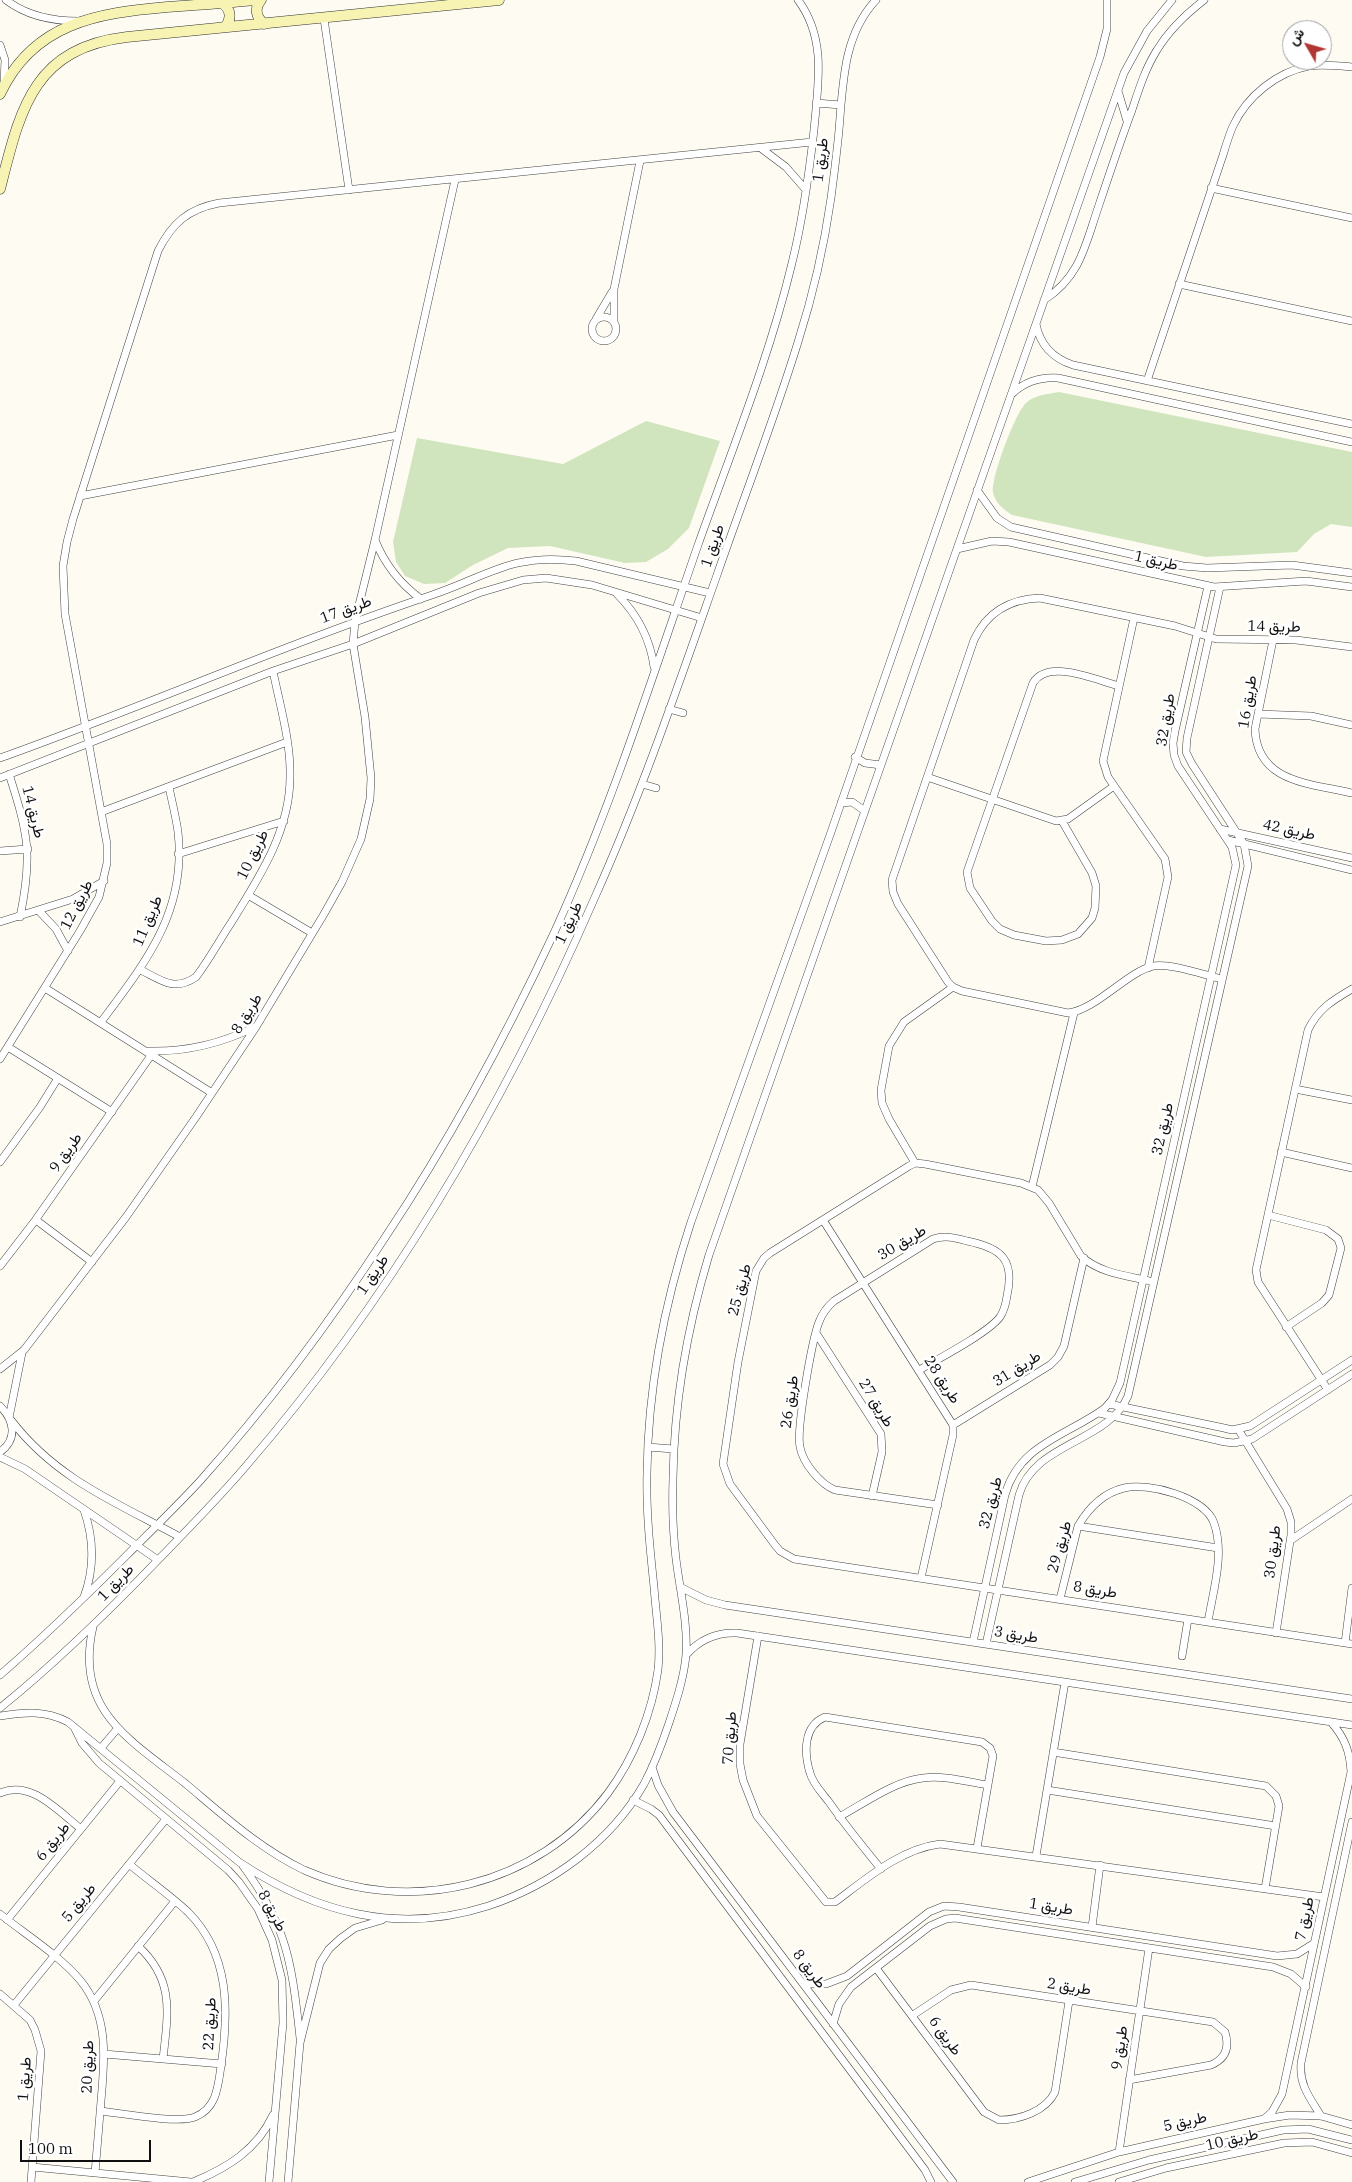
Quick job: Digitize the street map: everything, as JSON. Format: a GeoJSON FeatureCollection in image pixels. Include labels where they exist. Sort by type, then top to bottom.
{"type":"FeatureCollection","features":[{"type":"Feature","properties":{"kind":"street"},"geometry":{"type":"LineString","coordinates":[[6,0],[19,9],[44,18],[78,21]]}},
{"type":"Feature","properties":{"kind":"street"},"geometry":{"type":"LineString","coordinates":[[2,90],[19,65],[36,47],[56,32],[78,21],[130,10],[255,0]]}},
{"type":"Feature","properties":{"kind":"street"},"geometry":{"type":"LineString","coordinates":[[261,0],[256,12],[264,24]]}},
{"type":"Feature","properties":{"kind":"street"},"geometry":{"type":"LineString","coordinates":[[0,189],[15,132],[26,103],[38,84],[62,60],[85,47],[109,39],[499,0]]}},
{"type":"Feature","properties":{"kind":"street","name":"طريق 1"},"geometry":{"type":"LineString","coordinates":[[0,1675],[82,1600],[158,1525],[218,1460],[305,1354],[387,1235],[456,1123],[527,988],[555,929],[598,828],[655,671],[770,338],[792,264],[806,190],[819,69],[816,38],[812,24],[798,0]]}},
{"type":"Feature","properties":{"kind":"street","name":"طريق 1"},"geometry":{"type":"LineString","coordinates":[[0,1708],[93,1627],[248,1464],[311,1386],[396,1267],[454,1176],[507,1082],[573,948],[642,784],[790,368],[808,310],[830,202],[846,64],[851,41],[858,25],[876,0]]}},
{"type":"Feature","properties":{"kind":"street"},"geometry":{"type":"LineString","coordinates":[[93,1627],[88,1647],[88,1667],[92,1686],[99,1704],[118,1728],[256,1841],[288,1861],[330,1880],[356,1887],[388,1892],[452,1889],[476,1883],[514,1869],[542,1854],[568,1835],[589,1815],[623,1769],[636,1744],[646,1717],[658,1670],[659,1645],[648,1528],[648,1447],[657,1354],[666,1309],[680,1258],[841,803],[1100,57],[1107,29],[1107,0]]}},
{"type":"Feature","properties":{"kind":"street"},"geometry":{"type":"LineString","coordinates":[[0,1716],[39,1712],[58,1717],[74,1726],[239,1862],[266,1879],[294,1894],[317,1903],[356,1914],[387,1919],[445,1916],[492,1904],[528,1890],[552,1877],[591,1848],[608,1831],[643,1784],[652,1767],[673,1712],[686,1655],[674,1532],[673,1449],[677,1401],[685,1351],[708,1255],[1118,91],[1134,51],[1147,31],[1172,0]]}},
{"type":"Feature","properties":{"kind":"street"},"geometry":{"type":"LineString","coordinates":[[1044,301],[1066,283],[1082,258],[1127,122],[1146,70],[1157,49],[1188,12],[1204,0]]}},
{"type":"Feature","properties":{"kind":"street"},"geometry":{"type":"LineString","coordinates":[[222,3],[230,14],[228,24],[225,27]]}},
{"type":"Feature","properties":{"kind":"street"},"geometry":{"type":"LineString","coordinates":[[324,19],[349,190]]}},
{"type":"Feature","properties":{"kind":"street"},"geometry":{"type":"LineString","coordinates":[[0,45],[5,60],[2,90]]}},
{"type":"Feature","properties":{"kind":"street"},"geometry":{"type":"LineString","coordinates":[[1147,381],[1211,188],[1233,126],[1242,110],[1256,94],[1278,78],[1310,66],[1352,66]]}},
{"type":"Feature","properties":{"kind":"street"},"geometry":{"type":"LineString","coordinates":[[1118,91],[1127,122]]}},
{"type":"Feature","properties":{"kind":"street"},"geometry":{"type":"LineString","coordinates":[[816,104],[841,105]]}},
{"type":"Feature","properties":{"kind":"street","name":"طريق 12"},"geometry":{"type":"LineString","coordinates":[[0,1059],[93,910],[104,881],[107,844],[65,614],[63,566],[67,542],[80,496],[158,251],[164,238],[174,225],[187,214],[202,207],[349,190],[762,149],[812,142]]}},
{"type":"Feature","properties":{"kind":"street"},"geometry":{"type":"LineString","coordinates":[[762,149],[786,167],[806,190]]}},
{"type":"Feature","properties":{"kind":"street"},"geometry":{"type":"LineString","coordinates":[[614,289],[592,326],[593,334],[600,340],[609,340],[616,333],[614,289],[640,161]]}},
{"type":"Feature","properties":{"kind":"street","name":"طريق 8"},"geometry":{"type":"LineString","coordinates":[[0,1369],[22,1352],[147,1188],[256,1027],[342,882],[356,852],[370,799],[368,748],[353,644],[355,621],[375,540],[455,180]]}},
{"type":"Feature","properties":{"kind":"street"},"geometry":{"type":"LineString","coordinates":[[1211,188],[1352,217]]}},
{"type":"Feature","properties":{"kind":"street"},"geometry":{"type":"LineString","coordinates":[[1179,284],[1352,321]]}},
{"type":"Feature","properties":{"kind":"street"},"geometry":{"type":"LineString","coordinates":[[596,319],[606,316],[614,322]]}},
{"type":"Feature","properties":{"kind":"street"},"geometry":{"type":"LineString","coordinates":[[1036,322],[1038,334],[1043,345],[1062,362],[1352,424]]}},
{"type":"Feature","properties":{"kind":"street"},"geometry":{"type":"LineString","coordinates":[[1011,395],[1032,380],[1048,377],[1058,378],[1352,442]]}},
{"type":"Feature","properties":{"kind":"street"},"geometry":{"type":"LineString","coordinates":[[80,496],[398,435]]}},
{"type":"Feature","properties":{"kind":"street","name":"طريق 1"},"geometry":{"type":"LineString","coordinates":[[977,490],[997,518],[1011,527],[1116,551],[1195,567],[1286,565],[1352,572]]}},
{"type":"Feature","properties":{"kind":"street"},"geometry":{"type":"LineString","coordinates":[[375,540],[392,574],[410,592],[421,599]]}},
{"type":"Feature","properties":{"kind":"street","name":"طريق 1"},"geometry":{"type":"LineString","coordinates":[[957,549],[992,542],[1008,542],[1208,586],[1306,582],[1352,587]]}},
{"type":"Feature","properties":{"kind":"street","name":"طريق 17"},"geometry":{"type":"LineString","coordinates":[[0,758],[86,727],[355,621],[448,589],[499,567],[537,558],[576,561],[710,593]]}},
{"type":"Feature","properties":{"kind":"street"},"geometry":{"type":"LineString","coordinates":[[0,778],[274,672],[353,644],[486,591],[523,580],[546,578],[569,580],[702,618]]}},
{"type":"Feature","properties":{"kind":"street","name":"طريق 32"},"geometry":{"type":"LineString","coordinates":[[974,1642],[1005,1495],[1018,1466],[1033,1451],[1099,1413],[1109,1404],[1120,1383],[1236,865],[1235,852],[1184,776],[1174,755],[1173,743],[1208,586]]}},
{"type":"Feature","properties":{"kind":"street","name":"طريق 32"},"geometry":{"type":"LineString","coordinates":[[986,1644],[1019,1495],[1026,1477],[1040,1463],[1114,1416],[1122,1407],[1131,1386],[1248,866],[1244,844],[1186,752],[1187,738],[1220,587]]}},
{"type":"Feature","properties":{"kind":"street"},"geometry":{"type":"LineString","coordinates":[[615,592],[628,605],[642,628],[652,653],[655,671]]}},
{"type":"Feature","properties":{"kind":"street","name":"طريق 14"},"geometry":{"type":"LineString","coordinates":[[953,987],[898,904],[893,892],[894,875],[974,640],[981,626],[995,612],[1013,601],[1040,598],[1175,626],[1209,638],[1320,642],[1352,647]]}},
{"type":"Feature","properties":{"kind":"street"},"geometry":{"type":"LineString","coordinates":[[1134,618],[1103,761],[1105,772],[1162,853],[1167,864],[1168,877],[1148,968]]}},
{"type":"Feature","properties":{"kind":"street","name":"طريق 16"},"geometry":{"type":"LineString","coordinates":[[1273,640],[1255,728],[1256,741],[1260,753],[1266,764],[1287,778],[1352,793]]}},
{"type":"Feature","properties":{"kind":"street"},"geometry":{"type":"LineString","coordinates":[[1062,821],[1092,873],[1096,886],[1096,902],[1092,918],[1078,934],[1062,940],[1046,941],[1000,929],[992,921],[970,888],[967,880],[969,866],[1035,679],[1042,674],[1058,670],[1120,686]]}},
{"type":"Feature","properties":{"kind":"street","name":"طريق 10"},"geometry":{"type":"LineString","coordinates":[[140,970],[168,984],[178,985],[187,983],[196,977],[248,895],[268,859],[284,821],[290,775],[287,742],[274,672]]}},
{"type":"Feature","properties":{"kind":"street"},"geometry":{"type":"LineString","coordinates":[[669,709],[683,713]]}},
{"type":"Feature","properties":{"kind":"street"},"geometry":{"type":"LineString","coordinates":[[1258,714],[1311,716],[1352,725]]}},
{"type":"Feature","properties":{"kind":"street"},"geometry":{"type":"LineString","coordinates":[[101,812],[287,742]]}},
{"type":"Feature","properties":{"kind":"street"},"geometry":{"type":"LineString","coordinates":[[856,757],[865,763],[881,765]]}},
{"type":"Feature","properties":{"kind":"street","name":"طريق 14"},"geometry":{"type":"LineString","coordinates":[[9,774],[24,822],[28,849],[27,880],[20,917]]}},
{"type":"Feature","properties":{"kind":"street"},"geometry":{"type":"LineString","coordinates":[[927,777],[1050,819],[1062,821],[1068,819],[1114,786]]}},
{"type":"Feature","properties":{"kind":"street"},"geometry":{"type":"LineString","coordinates":[[642,784],[656,788]]}},
{"type":"Feature","properties":{"kind":"street","name":"طريق 11"},"geometry":{"type":"LineString","coordinates":[[100,1022],[156,946],[169,916],[177,877],[178,832],[169,787]]}},
{"type":"Feature","properties":{"kind":"street"},"geometry":{"type":"LineString","coordinates":[[841,803],[852,802],[865,811]]}},
{"type":"Feature","properties":{"kind":"street"},"geometry":{"type":"LineString","coordinates":[[178,854],[284,821]]}},
{"type":"Feature","properties":{"kind":"street","name":"طريق 42"},"geometry":{"type":"LineString","coordinates":[[1220,828],[1352,858]]}},
{"type":"Feature","properties":{"kind":"street","name":"طريق 42"},"geometry":{"type":"LineString","coordinates":[[1228,840],[1352,870]]}},
{"type":"Feature","properties":{"kind":"street"},"geometry":{"type":"LineString","coordinates":[[0,851],[28,849]]}},
{"type":"Feature","properties":{"kind":"street"},"geometry":{"type":"LineString","coordinates":[[0,922],[73,899],[104,881]]}},
{"type":"Feature","properties":{"kind":"street"},"geometry":{"type":"LineString","coordinates":[[248,895],[312,933]]}},
{"type":"Feature","properties":{"kind":"street"},"geometry":{"type":"LineString","coordinates":[[39,911],[56,929],[68,951]]}},
{"type":"Feature","properties":{"kind":"street"},"geometry":{"type":"LineString","coordinates":[[1154,1282],[1102,1270],[1084,1258],[1050,1203],[1032,1187],[935,1165],[916,1163],[889,1119],[882,1103],[880,1090],[889,1046],[904,1022],[953,987],[1061,1013],[1074,1013],[1148,968],[1167,966],[1222,979]]}},
{"type":"Feature","properties":{"kind":"street"},"geometry":{"type":"LineString","coordinates":[[45,988],[150,1052],[212,1093]]}},
{"type":"Feature","properties":{"kind":"street"},"geometry":{"type":"LineString","coordinates":[[1328,1390],[1258,1282],[1256,1270],[1308,1030],[1313,1018],[1322,1008],[1352,988]]}},
{"type":"Feature","properties":{"kind":"street"},"geometry":{"type":"LineString","coordinates":[[1032,1187],[1074,1013]]}},
{"type":"Feature","properties":{"kind":"street"},"geometry":{"type":"LineString","coordinates":[[150,1052],[214,1044],[256,1027]]}},
{"type":"Feature","properties":{"kind":"street"},"geometry":{"type":"LineString","coordinates":[[8,1047],[112,1112]]}},
{"type":"Feature","properties":{"kind":"street","name":"طريق 9"},"geometry":{"type":"LineString","coordinates":[[0,1266],[36,1220],[112,1112],[150,1052]]}},
{"type":"Feature","properties":{"kind":"street"},"geometry":{"type":"LineString","coordinates":[[0,1162],[40,1107],[58,1078]]}},
{"type":"Feature","properties":{"kind":"street"},"geometry":{"type":"LineString","coordinates":[[1294,1089],[1352,1100]]}},
{"type":"Feature","properties":{"kind":"street"},"geometry":{"type":"LineString","coordinates":[[1281,1152],[1352,1168]]}},
{"type":"Feature","properties":{"kind":"street","name":"طريق 25"},"geometry":{"type":"LineString","coordinates":[[916,1163],[770,1252],[764,1258],[756,1271],[728,1422],[724,1470],[730,1484],[752,1515],[775,1545],[787,1556],[802,1561],[998,1589]]}},
{"type":"Feature","properties":{"kind":"street"},"geometry":{"type":"LineString","coordinates":[[1268,1214],[1326,1230],[1338,1239],[1340,1248],[1329,1295],[1322,1303],[1286,1327]]}},
{"type":"Feature","properties":{"kind":"street"},"geometry":{"type":"LineString","coordinates":[[36,1220],[92,1262]]}},
{"type":"Feature","properties":{"kind":"street","name":"طريق 28"},"geometry":{"type":"LineString","coordinates":[[822,1220],[953,1425],[953,1435],[921,1578]]}},
{"type":"Feature","properties":{"kind":"street","name":"طريق 30"},"geometry":{"type":"LineString","coordinates":[[863,1282],[928,1241],[939,1237],[982,1244],[996,1250],[1005,1260],[1010,1275],[1010,1284],[1005,1306],[1000,1317],[987,1328],[919,1370]]}},
{"type":"Feature","properties":{"kind":"street","name":"طريق 31"},"geometry":{"type":"LineString","coordinates":[[953,1425],[1050,1365],[1058,1357],[1064,1346],[1084,1258]]}},
{"type":"Feature","properties":{"kind":"street","name":"طريق 26"},"geometry":{"type":"LineString","coordinates":[[863,1282],[829,1306],[821,1317],[816,1333],[799,1437],[802,1454],[822,1482],[830,1488],[938,1505]]}},
{"type":"Feature","properties":{"kind":"street","name":"طريق 27"},"geometry":{"type":"LineString","coordinates":[[816,1333],[880,1434],[882,1452],[872,1496]]}},
{"type":"Feature","properties":{"kind":"street","name":"طريق 8"},"geometry":{"type":"LineString","coordinates":[[0,1452],[10,1441],[13,1427],[10,1419],[22,1352]]}},
{"type":"Feature","properties":{"kind":"street"},"geometry":{"type":"LineString","coordinates":[[1109,1404],[1224,1428],[1238,1429],[1250,1426],[1352,1360]]}},
{"type":"Feature","properties":{"kind":"street"},"geometry":{"type":"LineString","coordinates":[[1099,1413],[1225,1442],[1245,1442],[1260,1435],[1352,1374]]}},
{"type":"Feature","properties":{"kind":"street"},"geometry":{"type":"LineString","coordinates":[[0,1406],[33,1447],[64,1472],[106,1499],[180,1537]]}},
{"type":"Feature","properties":{"kind":"street","name":"طريق 30"},"geometry":{"type":"LineString","coordinates":[[1238,1429],[1287,1509],[1291,1522],[1291,1540],[1276,1632]]}},
{"type":"Feature","properties":{"kind":"street"},"geometry":{"type":"LineString","coordinates":[[648,1447],[673,1449]]}},
{"type":"Feature","properties":{"kind":"street"},"geometry":{"type":"LineString","coordinates":[[0,1457],[25,1469],[158,1560]]}},
{"type":"Feature","properties":{"kind":"street","name":"طريق 29"},"geometry":{"type":"LineString","coordinates":[[1060,1599],[1078,1526],[1091,1508],[1111,1493],[1125,1488],[1139,1487],[1172,1494],[1199,1504],[1212,1517],[1218,1548],[1208,1622]]}},
{"type":"Feature","properties":{"kind":"street"},"geometry":{"type":"LineString","coordinates":[[1291,1540],[1352,1499]]}},
{"type":"Feature","properties":{"kind":"street"},"geometry":{"type":"LineString","coordinates":[[82,1600],[90,1578],[93,1555],[92,1539],[84,1509]]}},
{"type":"Feature","properties":{"kind":"street"},"geometry":{"type":"LineString","coordinates":[[1078,1526],[1218,1548]]}},
{"type":"Feature","properties":{"kind":"street","name":"طريق 3"},"geometry":{"type":"LineString","coordinates":[[680,1587],[706,1600],[725,1605],[1352,1699]]}},
{"type":"Feature","properties":{"kind":"street"},"geometry":{"type":"LineString","coordinates":[[1348,1644],[1352,1588]]}},
{"type":"Feature","properties":{"kind":"street","name":"طريق 8"},"geometry":{"type":"LineString","coordinates":[[998,1589],[1348,1644]]}},
{"type":"Feature","properties":{"kind":"street"},"geometry":{"type":"LineString","coordinates":[[1182,1656],[1188,1619]]}},
{"type":"Feature","properties":{"kind":"street"},"geometry":{"type":"LineString","coordinates":[[686,1655],[700,1642],[718,1634],[737,1633],[1352,1725]]}},
{"type":"Feature","properties":{"kind":"street","name":"طريق 70"},"geometry":{"type":"LineString","coordinates":[[758,1636],[740,1744],[740,1764],[743,1780],[757,1816],[829,1904],[835,1902],[881,1869]]}},
{"type":"Feature","properties":{"kind":"street"},"geometry":{"type":"LineString","coordinates":[[1036,1856],[1065,1682]]}},
{"type":"Feature","properties":{"kind":"street"},"geometry":{"type":"LineString","coordinates":[[977,1848],[993,1756],[990,1748],[982,1742],[825,1717],[818,1719],[809,1730],[808,1761],[810,1774],[817,1787],[881,1869],[918,1849],[940,1844],[1324,1897]]}},
{"type":"Feature","properties":{"kind":"street","name":"طريق 7"},"geometry":{"type":"LineString","coordinates":[[1264,2118],[1272,2112],[1282,2094],[1350,1772],[1350,1757],[1346,1744],[1331,1722]]}},
{"type":"Feature","properties":{"kind":"street","name":"طريق 8"},"geometry":{"type":"LineString","coordinates":[[74,1726],[82,1743],[92,1757],[216,1860],[239,1882],[258,1909],[272,1940],[279,1967],[284,2004],[283,2037],[269,2182]]}},
{"type":"Feature","properties":{"kind":"street"},"geometry":{"type":"LineString","coordinates":[[101,1748],[118,1728]]}},
{"type":"Feature","properties":{"kind":"street"},"geometry":{"type":"LineString","coordinates":[[1053,1752],[1266,1786],[1272,1790],[1278,1801],[1276,1826],[1265,1889]]}},
{"type":"Feature","properties":{"kind":"street","name":"طريق 8"},"geometry":{"type":"LineString","coordinates":[[652,1767],[658,1785],[673,1812],[954,2182]]}},
{"type":"Feature","properties":{"kind":"street"},"geometry":{"type":"LineString","coordinates":[[839,1816],[898,1785],[923,1778],[936,1777],[988,1785]]}},
{"type":"Feature","properties":{"kind":"street","name":"طريق 6"},"geometry":{"type":"LineString","coordinates":[[7,1920],[120,1781]]}},
{"type":"Feature","properties":{"kind":"street"},"geometry":{"type":"LineString","coordinates":[[0,1793],[18,1789],[34,1794],[81,1829]]}},
{"type":"Feature","properties":{"kind":"street"},"geometry":{"type":"LineString","coordinates":[[1047,1790],[1276,1826]]}},
{"type":"Feature","properties":{"kind":"street","name":"طريق 8"},"geometry":{"type":"LineString","coordinates":[[632,1800],[651,1809],[665,1823],[926,2170],[930,2182]]}},
{"type":"Feature","properties":{"kind":"street","name":"طريق 5"},"geometry":{"type":"LineString","coordinates":[[14,2005],[166,1819]]}},
{"type":"Feature","properties":{"kind":"street","name":"طريق 7"},"geometry":{"type":"LineString","coordinates":[[1321,2116],[1305,2092],[1300,2072],[1352,1822]]}},
{"type":"Feature","properties":{"kind":"street"},"geometry":{"type":"LineString","coordinates":[[239,1862],[258,1887],[274,1914],[285,1942],[292,1972],[300,2043]]}},
{"type":"Feature","properties":{"kind":"street","name":"طريق 22"},"geometry":{"type":"LineString","coordinates":[[100,2111],[184,2119],[196,2116],[207,2109],[214,2099],[222,2064],[227,2009],[221,1968],[209,1940],[200,1925],[175,1901],[129,1864]]}},
{"type":"Feature","properties":{"kind":"street"},"geometry":{"type":"LineString","coordinates":[[1092,1927],[1100,1865]]}},
{"type":"Feature","properties":{"kind":"street"},"geometry":{"type":"LineString","coordinates":[[94,2001],[175,1901]]}},
{"type":"Feature","properties":{"kind":"street","name":"طريق 1"},"geometry":{"type":"LineString","coordinates":[[804,1984],[826,1984],[847,1976],[929,1912],[944,1906],[1277,1956],[1298,1954],[1314,1944]]}},
{"type":"Feature","properties":{"kind":"street","name":"طريق 20"},"geometry":{"type":"LineString","coordinates":[[0,1914],[81,1981],[94,2001],[103,2029],[104,2054],[95,2173]]}},
{"type":"Feature","properties":{"kind":"street","name":"طريق 1"},"geometry":{"type":"LineString","coordinates":[[833,2024],[835,2013],[844,1995],[930,1926],[946,1919],[955,1918],[1273,1967],[1291,1974],[1306,1987]]}},
{"type":"Feature","properties":{"kind":"street"},"geometry":{"type":"LineString","coordinates":[[288,2182],[300,2043],[320,1963],[329,1949],[355,1928],[387,1919]]}},
{"type":"Feature","properties":{"kind":"street"},"geometry":{"type":"LineString","coordinates":[[138,1946],[158,1968],[166,1989],[168,2011],[163,2059]]}},
{"type":"Feature","properties":{"kind":"street","name":"طريق 9"},"geometry":{"type":"LineString","coordinates":[[1119,2152],[1149,1948]]}},
{"type":"Feature","properties":{"kind":"street","name":"طريق 6"},"geometry":{"type":"LineString","coordinates":[[876,1968],[984,2112],[994,2118],[1006,2120],[1031,2113],[1046,2106],[1052,2100],[1055,2092],[1069,2001]]}},
{"type":"Feature","properties":{"kind":"street","name":"طريق 2"},"geometry":{"type":"LineString","coordinates":[[913,2015],[951,1990],[971,1985],[1213,2022],[1225,2032],[1227,2048],[1224,2056],[1218,2062],[1211,2065],[1129,2080]]}},
{"type":"Feature","properties":{"kind":"street","name":"طريق 1"},"geometry":{"type":"LineString","coordinates":[[0,1994],[30,2020],[37,2035],[41,2051],[30,2182]]}},
{"type":"Feature","properties":{"kind":"street"},"geometry":{"type":"LineString","coordinates":[[104,2054],[222,2064]]}},
{"type":"Feature","properties":{"kind":"street"},"geometry":{"type":"LineString","coordinates":[[32,2168],[192,2182],[217,2172],[240,2157],[260,2137],[275,2110]]}},
{"type":"Feature","properties":{"kind":"street","name":"طريق 5"},"geometry":{"type":"LineString","coordinates":[[1028,2182],[1119,2152],[1264,2118],[1290,2115],[1321,2116],[1352,2125]]}},
{"type":"Feature","properties":{"kind":"street","name":"طريق 5"},"geometry":{"type":"LineString","coordinates":[[1075,2182],[1149,2160],[1283,2130],[1308,2129],[1352,2140]]}},
{"type":"Feature","properties":{"kind":"street","name":"طريق 10"},"geometry":{"type":"LineString","coordinates":[[1119,2182],[1166,2168],[1284,2142],[1312,2142],[1352,2153]]}},
{"type":"Feature","properties":{"kind":"green space"},"geometry":{"type":"Polygon","coordinates":[[[1059,392],[1352,452],[1352,527],[1331,524],[1314,534],[1297,552],[1206,557],[1012,515],[998,503],[993,492],[993,485],[1005,446],[1021,409],[1029,400],[1059,392]]]}},
{"type":"Feature","properties":{"kind":"green space"},"geometry":{"type":"Polygon","coordinates":[[[646,421],[720,441],[689,528],[668,549],[646,562],[625,563],[550,546],[508,548],[473,565],[445,583],[424,584],[405,576],[396,562],[393,542],[417,438],[563,464],[646,421]]]}}]}
